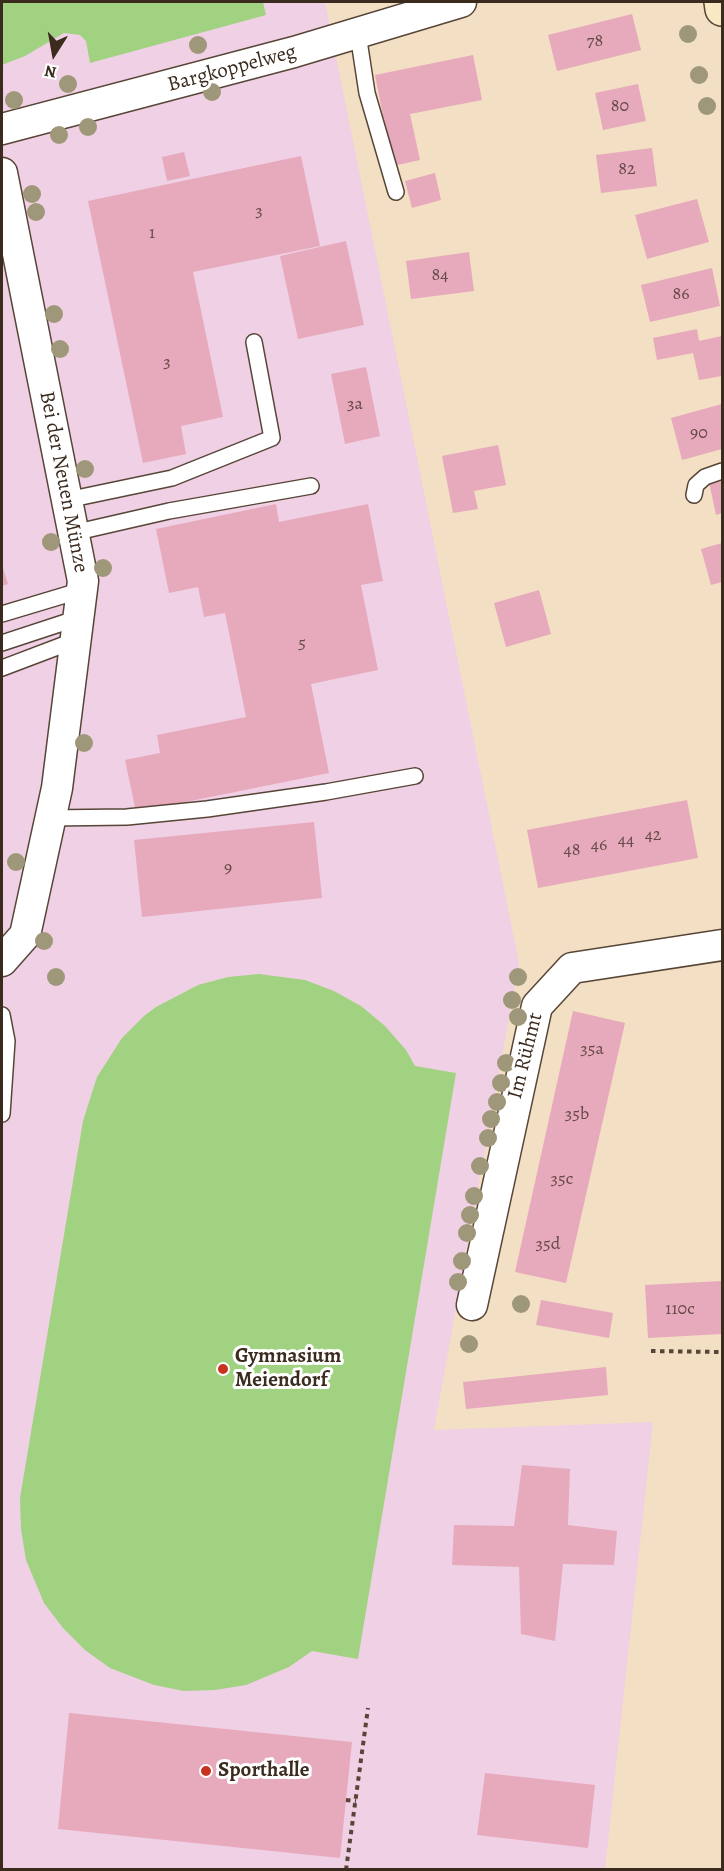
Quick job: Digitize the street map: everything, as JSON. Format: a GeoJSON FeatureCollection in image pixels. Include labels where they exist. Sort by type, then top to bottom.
{"type":"FeatureCollection","features":[{"type":"Feature","properties":{"kind":"main road"},"geometry":{"type":"LineString","coordinates":[[721,2],[723,9]]}},
{"type":"Feature","properties":{"kind":"street","name":"Bargkoppelweg"},"geometry":{"type":"LineString","coordinates":[[2,129],[358,34],[461,2]]}},
{"type":"Feature","properties":{"kind":"street","name":"Bei der Neuen Münze"},"geometry":{"type":"LineString","coordinates":[[2,173],[83,581],[57,788],[25,935],[2,961]]}},
{"type":"Feature","properties":{"kind":"street","name":"Im Rühmt"},"geometry":{"type":"LineString","coordinates":[[472,1305],[537,1006],[572,968],[723,945]]}},
{"type":"Feature","properties":{"kind":"lane"},"geometry":{"type":"LineString","coordinates":[[358,34],[367,93],[396,192]]}},
{"type":"Feature","properties":{"kind":"lane"},"geometry":{"type":"LineString","coordinates":[[67,500],[172,478],[272,438],[254,342]]}},
{"type":"Feature","properties":{"kind":"lane"},"geometry":{"type":"LineString","coordinates":[[694,495],[696,485],[705,477],[723,471]]}},
{"type":"Feature","properties":{"kind":"lane"},"geometry":{"type":"LineString","coordinates":[[73,533],[169,511],[311,486]]}},
{"type":"Feature","properties":{"kind":"lane"},"geometry":{"type":"LineString","coordinates":[[2,615],[79,616]]}},
{"type":"Feature","properties":{"kind":"lane"},"geometry":{"type":"LineString","coordinates":[[2,643],[79,616]]}},
{"type":"Feature","properties":{"kind":"lane"},"geometry":{"type":"LineString","coordinates":[[2,668],[79,616]]}},
{"type":"Feature","properties":{"kind":"lane"},"geometry":{"type":"LineString","coordinates":[[50,818],[127,818],[326,792],[415,776]]}},
{"type":"Feature","properties":{"kind":"lane"},"geometry":{"type":"LineString","coordinates":[[2,1015],[7,1041],[2,1114]]}},
{"type":"Feature","properties":{"kind":"path"},"geometry":{"type":"LineString","coordinates":[[651,1351],[723,1352]]}},
{"type":"Feature","properties":{"kind":"path"},"geometry":{"type":"LineString","coordinates":[[346,1869],[368,1708]]}},
{"type":"Feature","properties":{"kind":"path"},"geometry":{"type":"LineString","coordinates":[[346,1800],[356,1801]]}},
{"type":"Feature","properties":{"kind":"shaded area"},"geometry":{"type":"Polygon","coordinates":[[[2,2],[325,2],[519,963],[434,1430],[653,1422],[605,1869],[2,1870],[2,2]]]}},
{"type":"Feature","properties":{"kind":"green space"},"geometry":{"type":"Polygon","coordinates":[[[2,2],[263,2],[266,15],[90,63],[86,41],[80,35],[64,33],[25,56],[2,65],[2,2]]]}},
{"type":"Feature","properties":{"kind":"green space"},"geometry":{"type":"Polygon","coordinates":[[[259,974],[305,980],[334,991],[361,1006],[385,1026],[406,1050],[415,1066],[456,1073],[358,1659],[312,1651],[289,1667],[246,1685],[215,1690],[184,1691],[154,1685],[110,1668],[85,1650],[63,1628],[44,1603],[26,1560],[21,1529],[20,1498],[83,1121],[97,1077],[122,1038],[156,1007],[198,985],[228,977],[259,974]]]}},
{"type":"Feature","properties":{"kind":"building"},"geometry":{"type":"Polygon","coordinates":[[[632,14],[641,50],[557,71],[548,35],[632,14]]]}},
{"type":"Feature","properties":{"kind":"building"},"geometry":{"type":"Polygon","coordinates":[[[473,55],[482,100],[410,114],[420,160],[393,166],[375,75],[473,55]]]}},
{"type":"Feature","properties":{"kind":"building"},"geometry":{"type":"Polygon","coordinates":[[[638,84],[646,121],[603,130],[595,93],[638,84]]]}},
{"type":"Feature","properties":{"kind":"building"},"geometry":{"type":"Polygon","coordinates":[[[652,148],[657,186],[601,193],[596,155],[652,148]]]}},
{"type":"Feature","properties":{"kind":"building"},"geometry":{"type":"Polygon","coordinates":[[[184,152],[190,176],[167,181],[162,157],[184,152]]]}},
{"type":"Feature","properties":{"kind":"building"},"geometry":{"type":"Polygon","coordinates":[[[301,156],[320,246],[193,272],[223,417],[181,426],[186,454],[143,463],[88,201],[301,156]]]}},
{"type":"Feature","properties":{"kind":"building"},"geometry":{"type":"Polygon","coordinates":[[[435,173],[441,200],[412,208],[405,181],[435,173]]]}},
{"type":"Feature","properties":{"kind":"building"},"geometry":{"type":"Polygon","coordinates":[[[697,199],[709,242],[647,259],[635,215],[697,199]]]}},
{"type":"Feature","properties":{"kind":"building"},"geometry":{"type":"Polygon","coordinates":[[[346,241],[364,325],[298,339],[280,256],[346,241]]]}},
{"type":"Feature","properties":{"kind":"building"},"geometry":{"type":"Polygon","coordinates":[[[469,252],[474,291],[411,299],[406,261],[469,252]]]}},
{"type":"Feature","properties":{"kind":"building"},"geometry":{"type":"Polygon","coordinates":[[[712,268],[720,306],[650,322],[641,285],[712,268]]]}},
{"type":"Feature","properties":{"kind":"building"},"geometry":{"type":"Polygon","coordinates":[[[697,329],[699,341],[722,336],[722,376],[699,380],[693,353],[657,360],[653,338],[697,329]]]}},
{"type":"Feature","properties":{"kind":"building"},"geometry":{"type":"Polygon","coordinates":[[[366,367],[380,436],[345,444],[331,374],[366,367]]]}},
{"type":"Feature","properties":{"kind":"building"},"geometry":{"type":"Polygon","coordinates":[[[722,404],[722,449],[682,460],[671,418],[722,404]]]}},
{"type":"Feature","properties":{"kind":"building"},"geometry":{"type":"Polygon","coordinates":[[[498,445],[506,485],[474,491],[478,509],[453,513],[442,456],[498,445]]]}},
{"type":"Feature","properties":{"kind":"building"},"geometry":{"type":"Polygon","coordinates":[[[722,479],[722,513],[716,515],[709,482],[722,479]]]}},
{"type":"Feature","properties":{"kind":"building"},"geometry":{"type":"Polygon","coordinates":[[[276,504],[279,522],[368,504],[383,581],[361,585],[378,670],[311,684],[329,773],[136,812],[125,760],[160,753],[157,735],[246,717],[225,613],[204,617],[198,587],[169,593],[156,529],[276,504]]]}},
{"type":"Feature","properties":{"kind":"building"},"geometry":{"type":"Polygon","coordinates":[[[722,543],[722,582],[711,585],[701,549],[722,543]]]}},
{"type":"Feature","properties":{"kind":"building"},"geometry":{"type":"Polygon","coordinates":[[[2,565],[8,584],[2,586],[2,565]]]}},
{"type":"Feature","properties":{"kind":"building"},"geometry":{"type":"Polygon","coordinates":[[[539,590],[551,634],[506,647],[494,603],[539,590]]]}},
{"type":"Feature","properties":{"kind":"building"},"geometry":{"type":"Polygon","coordinates":[[[687,800],[698,858],[538,888],[527,830],[687,800]]]}},
{"type":"Feature","properties":{"kind":"building"},"geometry":{"type":"Polygon","coordinates":[[[314,822],[322,898],[142,917],[134,840],[314,822]]]}},
{"type":"Feature","properties":{"kind":"building"},"geometry":{"type":"Polygon","coordinates":[[[573,1011],[625,1023],[566,1283],[515,1272],[573,1011]]]}},
{"type":"Feature","properties":{"kind":"building"},"geometry":{"type":"Polygon","coordinates":[[[722,1281],[722,1334],[648,1338],[645,1285],[722,1281]]]}},
{"type":"Feature","properties":{"kind":"building"},"geometry":{"type":"Polygon","coordinates":[[[541,1300],[613,1313],[609,1338],[536,1325],[541,1300]]]}},
{"type":"Feature","properties":{"kind":"building"},"geometry":{"type":"Polygon","coordinates":[[[606,1367],[608,1395],[466,1409],[463,1382],[606,1367]]]}},
{"type":"Feature","properties":{"kind":"building"},"geometry":{"type":"Polygon","coordinates":[[[522,1465],[570,1469],[568,1525],[617,1531],[614,1565],[563,1564],[555,1641],[521,1634],[519,1567],[452,1565],[454,1525],[514,1526],[522,1465]]]}},
{"type":"Feature","properties":{"kind":"building","name":"Sporthalle"},"geometry":{"type":"Polygon","coordinates":[[[69,1713],[352,1742],[340,1858],[58,1829],[69,1713]]]}},
{"type":"Feature","properties":{"kind":"building"},"geometry":{"type":"Polygon","coordinates":[[[485,1773],[595,1785],[588,1848],[477,1835],[485,1773]]]}},
{"type":"Feature","properties":{"kind":"place","name":"Gymnasium Meiendorf"},"geometry":{"type":"Point","coordinates":[223,1369]}},
{"type":"Feature","properties":{"kind":"place","name":"Sporthalle"},"geometry":{"type":"Point","coordinates":[206,1771]}}]}
